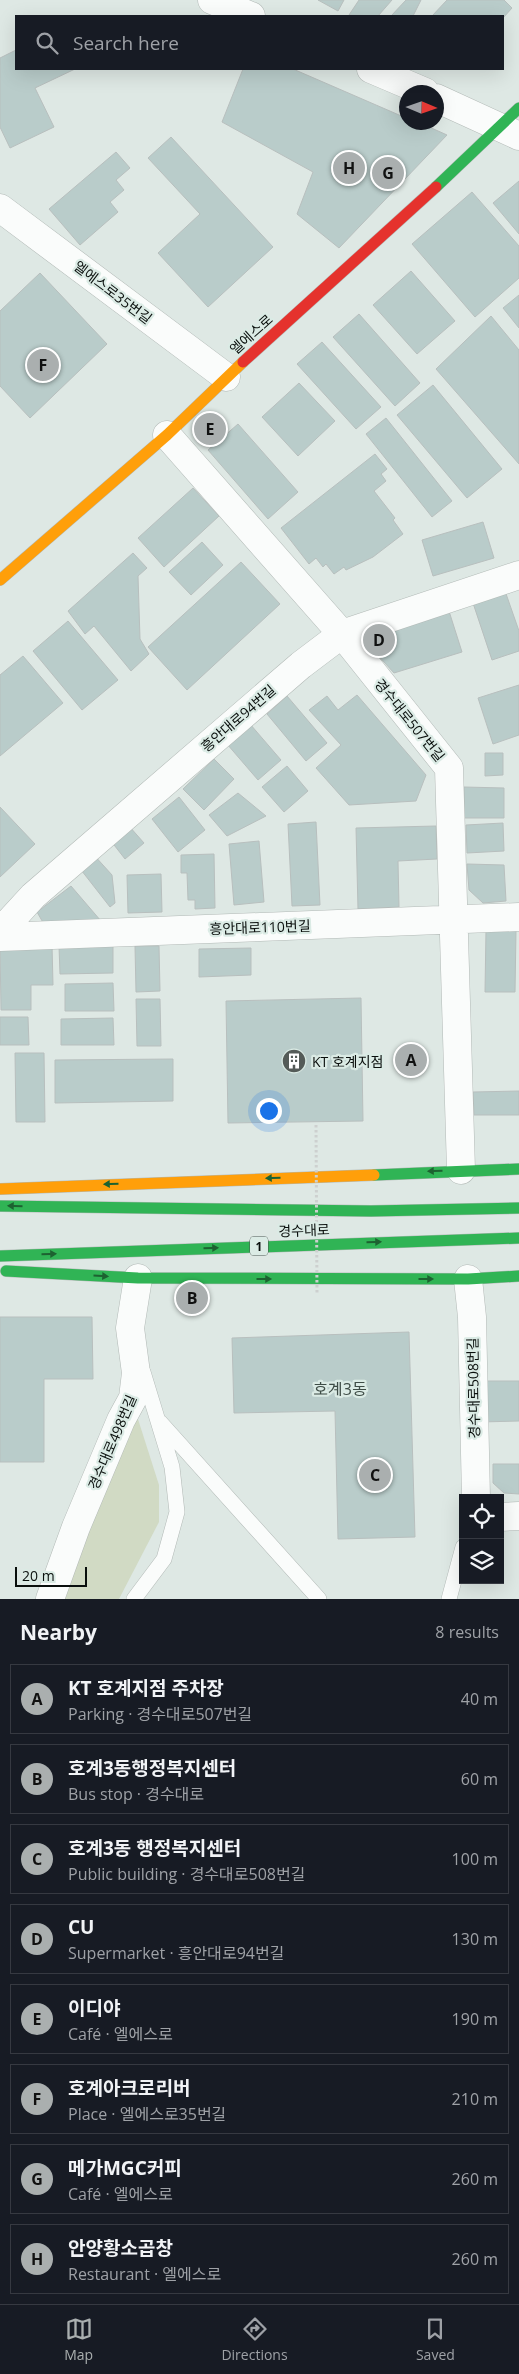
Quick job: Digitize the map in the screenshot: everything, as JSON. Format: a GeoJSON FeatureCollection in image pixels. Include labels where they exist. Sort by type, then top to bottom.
{"type":"FeatureCollection","features":[{"type":"Feature","properties":{"kind":"main road","name":"엘에스로"},"geometry":{"type":"LineString","coordinates":[[0,580],[167,435],[226,377],[512,123]]}},
{"type":"Feature","properties":{"kind":"main road"},"geometry":{"type":"LineString","coordinates":[[0,1189],[519,1169]]}},
{"type":"Feature","properties":{"kind":"main road","name":"경수대로"},"geometry":{"type":"LineString","coordinates":[[0,1206],[371,1211],[519,1208]]}},
{"type":"Feature","properties":{"kind":"main road","name":"경수대로"},"geometry":{"type":"LineString","coordinates":[[0,1256],[519,1238]]}},
{"type":"Feature","properties":{"kind":"main road"},"geometry":{"type":"LineString","coordinates":[[0,1271],[138,1278],[468,1279],[519,1276]]}},
{"type":"Feature","properties":{"kind":"street"},"geometry":{"type":"LineString","coordinates":[[220,1],[249,15]]}},
{"type":"Feature","properties":{"kind":"street"},"geometry":{"type":"LineString","coordinates":[[373,70],[409,85]]}},
{"type":"Feature","properties":{"kind":"street"},"geometry":{"type":"LineString","coordinates":[[444,101],[512,123]]}},
{"type":"Feature","properties":{"kind":"street","name":"엘에스로35번길"},"geometry":{"type":"LineString","coordinates":[[0,208],[226,377]]}},
{"type":"Feature","properties":{"kind":"street","name":"경수대로507번길"},"geometry":{"type":"LineString","coordinates":[[167,435],[342,634],[449,768],[455,920],[460,1170]]}},
{"type":"Feature","properties":{"kind":"street","name":"흥안대로94번길"},"geometry":{"type":"LineString","coordinates":[[0,932],[33,896],[300,665],[342,634],[519,575]]}},
{"type":"Feature","properties":{"kind":"street","name":"흥안대로110번길"},"geometry":{"type":"LineString","coordinates":[[0,937],[519,917]]}},
{"type":"Feature","properties":{"kind":"street","name":"경수대로498번길"},"geometry":{"type":"LineString","coordinates":[[50,1599],[76,1527],[121,1420],[133,1398],[136,1373],[130,1328],[138,1278]]}},
{"type":"Feature","properties":{"kind":"street","name":"경수대로508번길"},"geometry":{"type":"LineString","coordinates":[[468,1279],[472,1317],[476,1494]]}},
{"type":"Feature","properties":{"kind":"street"},"geometry":{"type":"LineString","coordinates":[[504,1518],[519,1516]]}},
{"type":"Feature","properties":{"kind":"lane"},"geometry":{"type":"LineString","coordinates":[[130,1328],[172,1467],[177,1512],[164,1559],[134,1599]]}},
{"type":"Feature","properties":{"kind":"lane"},"geometry":{"type":"LineString","coordinates":[[156,1417],[319,1599]]}},
{"type":"Feature","properties":{"kind":"lane"},"geometry":{"type":"LineString","coordinates":[[448,1599],[459,1562]]}},
{"type":"Feature","properties":{"kind":"path"},"geometry":{"type":"LineString","coordinates":[[316,1125],[317,1295]]}},
{"type":"Feature","properties":{"kind":"green space"},"geometry":{"type":"Polygon","coordinates":[[[137,1416],[159,1485],[159,1522],[119,1599],[62,1599],[93,1509],[137,1416]]]}},
{"type":"Feature","properties":{"kind":"building"},"geometry":{"type":"Polygon","coordinates":[[[318,0],[344,0],[338,11],[318,0]]]}},
{"type":"Feature","properties":{"kind":"building"},"geometry":{"type":"Polygon","coordinates":[[[359,0],[392,0],[379,15],[349,15],[359,0]]]}},
{"type":"Feature","properties":{"kind":"building"},"geometry":{"type":"Polygon","coordinates":[[[406,0],[421,0],[414,15],[392,15],[406,0]]]}},
{"type":"Feature","properties":{"kind":"building"},"geometry":{"type":"Polygon","coordinates":[[[447,0],[504,0],[512,8],[504,17],[504,15],[433,15],[447,0]]]}},
{"type":"Feature","properties":{"kind":"building"},"geometry":{"type":"Polygon","coordinates":[[[15,50],[15,70],[73,70],[35,88],[54,127],[10,148],[0,127],[0,58],[15,50]]]}},
{"type":"Feature","properties":{"kind":"building"},"geometry":{"type":"Polygon","coordinates":[[[243,70],[295,70],[399,115],[399,130],[436,130],[447,135],[339,248],[297,214],[313,172],[222,122],[243,70]]]}},
{"type":"Feature","properties":{"kind":"building"},"geometry":{"type":"Polygon","coordinates":[[[171,137],[273,247],[208,307],[158,253],[200,214],[148,158],[171,137]]]}},
{"type":"Feature","properties":{"kind":"building"},"geometry":{"type":"Polygon","coordinates":[[[116,152],[130,168],[116,180],[124,190],[110,202],[118,212],[80,245],[49,209],[116,152]]]}},
{"type":"Feature","properties":{"kind":"building"},"geometry":{"type":"Polygon","coordinates":[[[519,181],[519,234],[493,203],[519,181]]]}},
{"type":"Feature","properties":{"kind":"building"},"geometry":{"type":"Polygon","coordinates":[[[472,192],[519,246],[519,278],[475,317],[412,244],[472,192]]]}},
{"type":"Feature","properties":{"kind":"building"},"geometry":{"type":"Polygon","coordinates":[[[411,271],[455,321],[417,354],[373,305],[411,271]]]}},
{"type":"Feature","properties":{"kind":"building"},"geometry":{"type":"Polygon","coordinates":[[[40,273],[107,344],[30,418],[0,386],[0,311],[40,273]]]}},
{"type":"Feature","properties":{"kind":"building"},"geometry":{"type":"Polygon","coordinates":[[[519,295],[519,328],[503,308],[519,295]]]}},
{"type":"Feature","properties":{"kind":"building"},"geometry":{"type":"Polygon","coordinates":[[[359,314],[420,383],[395,406],[333,337],[359,314]]]}},
{"type":"Feature","properties":{"kind":"building"},"geometry":{"type":"Polygon","coordinates":[[[491,316],[519,350],[519,464],[436,369],[491,316]]]}},
{"type":"Feature","properties":{"kind":"building"},"geometry":{"type":"Polygon","coordinates":[[[322,342],[381,407],[356,429],[297,364],[322,342]]]}},
{"type":"Feature","properties":{"kind":"building"},"geometry":{"type":"Polygon","coordinates":[[[299,383],[335,421],[298,456],[262,417],[299,383]]]}},
{"type":"Feature","properties":{"kind":"building"},"geometry":{"type":"Polygon","coordinates":[[[433,385],[502,469],[467,498],[397,415],[433,385]]]}},
{"type":"Feature","properties":{"kind":"building"},"geometry":{"type":"Polygon","coordinates":[[[386,418],[452,501],[432,517],[366,434],[386,418]]]}},
{"type":"Feature","properties":{"kind":"building"},"geometry":{"type":"Polygon","coordinates":[[[238,424],[298,492],[268,519],[208,450],[238,424]]]}},
{"type":"Feature","properties":{"kind":"building"},"geometry":{"type":"Polygon","coordinates":[[[375,454],[387,469],[381,474],[386,481],[374,491],[395,518],[393,520],[403,534],[373,557],[346,570],[344,567],[334,574],[326,564],[323,567],[316,558],[309,564],[281,528],[375,454]]]}},
{"type":"Feature","properties":{"kind":"building"},"geometry":{"type":"Polygon","coordinates":[[[193,488],[219,516],[164,567],[138,538],[193,488]]]}},
{"type":"Feature","properties":{"kind":"building"},"geometry":{"type":"Polygon","coordinates":[[[483,522],[494,558],[433,576],[422,540],[483,522]]]}},
{"type":"Feature","properties":{"kind":"building"},"geometry":{"type":"Polygon","coordinates":[[[202,542],[223,565],[191,595],[169,572],[202,542]]]}},
{"type":"Feature","properties":{"kind":"building"},"geometry":{"type":"Polygon","coordinates":[[[133,553],[147,568],[138,576],[140,639],[149,654],[131,671],[94,626],[85,634],[68,611],[133,553]]]}},
{"type":"Feature","properties":{"kind":"building"},"geometry":{"type":"Polygon","coordinates":[[[241,562],[280,604],[187,690],[148,647],[241,562]]]}},
{"type":"Feature","properties":{"kind":"building"},"geometry":{"type":"Polygon","coordinates":[[[504,588],[519,631],[519,651],[492,660],[472,600],[504,588]]]}},
{"type":"Feature","properties":{"kind":"building"},"geometry":{"type":"Polygon","coordinates":[[[448,608],[462,652],[394,673],[365,641],[448,608]]]}},
{"type":"Feature","properties":{"kind":"building"},"geometry":{"type":"Polygon","coordinates":[[[68,621],[118,680],[82,710],[33,651],[68,621]]]}},
{"type":"Feature","properties":{"kind":"building"},"geometry":{"type":"Polygon","coordinates":[[[23,656],[63,703],[0,756],[0,675],[23,656]]]}},
{"type":"Feature","properties":{"kind":"building"},"geometry":{"type":"Polygon","coordinates":[[[519,685],[519,735],[493,744],[478,698],[519,685]]]}},
{"type":"Feature","properties":{"kind":"building"},"geometry":{"type":"Polygon","coordinates":[[[357,695],[426,775],[416,801],[349,805],[316,768],[341,745],[309,710],[327,696],[338,710],[357,695]]]}},
{"type":"Feature","properties":{"kind":"building"},"geometry":{"type":"Polygon","coordinates":[[[287,696],[327,743],[306,761],[267,714],[287,696]]]}},
{"type":"Feature","properties":{"kind":"building"},"geometry":{"type":"Polygon","coordinates":[[[250,724],[281,760],[258,780],[227,744],[250,724]]]}},
{"type":"Feature","properties":{"kind":"building"},"geometry":{"type":"Polygon","coordinates":[[[485,753],[503,753],[503,775],[485,776],[485,753]]]}},
{"type":"Feature","properties":{"kind":"building"},"geometry":{"type":"Polygon","coordinates":[[[214,759],[234,779],[204,810],[183,789],[214,759]]]}},
{"type":"Feature","properties":{"kind":"building"},"geometry":{"type":"Polygon","coordinates":[[[287,766],[308,791],[284,812],[262,787],[287,766]]]}},
{"type":"Feature","properties":{"kind":"building"},"geometry":{"type":"Polygon","coordinates":[[[464,787],[504,788],[504,818],[464,818],[464,787]]]}},
{"type":"Feature","properties":{"kind":"building"},"geometry":{"type":"Polygon","coordinates":[[[238,793],[266,816],[227,836],[209,815],[238,793]]]}},
{"type":"Feature","properties":{"kind":"building"},"geometry":{"type":"Polygon","coordinates":[[[179,797],[205,830],[178,852],[152,819],[179,797]]]}},
{"type":"Feature","properties":{"kind":"building"},"geometry":{"type":"Polygon","coordinates":[[[0,807],[35,844],[0,877],[0,807]]]}},
{"type":"Feature","properties":{"kind":"building"},"geometry":{"type":"Polygon","coordinates":[[[316,822],[320,905],[292,906],[288,824],[316,822]]]}},
{"type":"Feature","properties":{"kind":"building"},"geometry":{"type":"Polygon","coordinates":[[[503,823],[504,851],[467,853],[466,825],[503,823]]]}},
{"type":"Feature","properties":{"kind":"building"},"geometry":{"type":"Polygon","coordinates":[[[129,826],[144,843],[125,859],[111,841],[129,826]]]}},
{"type":"Feature","properties":{"kind":"building"},"geometry":{"type":"Polygon","coordinates":[[[436,826],[437,859],[398,861],[399,907],[358,909],[356,828],[436,826]]]}},
{"type":"Feature","properties":{"kind":"building"},"geometry":{"type":"Polygon","coordinates":[[[259,841],[264,902],[234,905],[229,844],[259,841]]]}},
{"type":"Feature","properties":{"kind":"building"},"geometry":{"type":"Polygon","coordinates":[[[93,854],[112,875],[115,903],[110,907],[78,866],[93,854]]]}},
{"type":"Feature","properties":{"kind":"building"},"geometry":{"type":"Polygon","coordinates":[[[214,854],[215,908],[195,909],[195,900],[188,900],[187,873],[181,873],[181,855],[214,854]]]}},
{"type":"Feature","properties":{"kind":"building"},"geometry":{"type":"Polygon","coordinates":[[[467,864],[504,865],[506,901],[483,903],[469,890],[467,864]]]}},
{"type":"Feature","properties":{"kind":"building"},"geometry":{"type":"Polygon","coordinates":[[[161,874],[162,912],[128,913],[127,875],[161,874]]]}},
{"type":"Feature","properties":{"kind":"building"},"geometry":{"type":"Polygon","coordinates":[[[71,886],[101,921],[45,926],[37,912],[71,886]]]}},
{"type":"Feature","properties":{"kind":"building"},"geometry":{"type":"Polygon","coordinates":[[[486,930],[516,930],[515,992],[485,992],[486,930]]]}},
{"type":"Feature","properties":{"kind":"building"},"geometry":{"type":"Polygon","coordinates":[[[52,945],[53,985],[31,985],[31,1010],[1,1010],[0,946],[52,945]]]}},
{"type":"Feature","properties":{"kind":"building"},"geometry":{"type":"Polygon","coordinates":[[[113,945],[113,973],[60,974],[59,946],[113,945]]]}},
{"type":"Feature","properties":{"kind":"building"},"geometry":{"type":"Polygon","coordinates":[[[135,946],[159,946],[160,991],[136,992],[135,946]]]}},
{"type":"Feature","properties":{"kind":"building"},"geometry":{"type":"Polygon","coordinates":[[[251,948],[251,975],[199,977],[199,949],[251,948]]]}},
{"type":"Feature","properties":{"kind":"building"},"geometry":{"type":"Polygon","coordinates":[[[113,983],[114,1011],[65,1011],[65,984],[113,983]]]}},
{"type":"Feature","properties":{"kind":"building","name":"KT 호계지점"},"geometry":{"type":"Polygon","coordinates":[[[361,998],[363,1121],[228,1123],[226,1001],[361,998]]]}},
{"type":"Feature","properties":{"kind":"building"},"geometry":{"type":"Polygon","coordinates":[[[136,999],[160,999],[161,1046],[137,1046],[136,999]]]}},
{"type":"Feature","properties":{"kind":"building"},"geometry":{"type":"Polygon","coordinates":[[[0,1017],[28,1017],[29,1045],[0,1045],[0,1017]]]}},
{"type":"Feature","properties":{"kind":"building"},"geometry":{"type":"Polygon","coordinates":[[[113,1018],[114,1045],[61,1045],[61,1019],[113,1018]]]}},
{"type":"Feature","properties":{"kind":"building"},"geometry":{"type":"Polygon","coordinates":[[[15,1053],[44,1053],[45,1122],[16,1122],[15,1053]]]}},
{"type":"Feature","properties":{"kind":"building"},"geometry":{"type":"Polygon","coordinates":[[[173,1059],[173,1101],[55,1103],[55,1060],[173,1059]]]}},
{"type":"Feature","properties":{"kind":"building"},"geometry":{"type":"Polygon","coordinates":[[[519,1091],[519,1115],[474,1115],[473,1092],[519,1091]]]}},
{"type":"Feature","properties":{"kind":"building"},"geometry":{"type":"Polygon","coordinates":[[[0,1317],[92,1317],[93,1379],[44,1379],[44,1462],[0,1462],[0,1317]]]}},
{"type":"Feature","properties":{"kind":"building"},"geometry":{"type":"Polygon","coordinates":[[[409,1332],[415,1537],[338,1539],[335,1411],[234,1413],[232,1338],[409,1332]]]}},
{"type":"Feature","properties":{"kind":"building"},"geometry":{"type":"Polygon","coordinates":[[[481,1381],[519,1381],[519,1421],[481,1422],[481,1381]]]}},
{"type":"Feature","properties":{"kind":"building"},"geometry":{"type":"Polygon","coordinates":[[[493,1464],[519,1464],[519,1494],[504,1493],[493,1483],[493,1464]]]}},
{"type":"Feature","properties":{"kind":"traffic: fast"},"geometry":{"type":"LineString","coordinates":[[436,187],[519,108]]}},
{"type":"Feature","properties":{"kind":"traffic: fast"},"geometry":{"type":"LineString","coordinates":[[374,1175],[519,1169]]}},
{"type":"Feature","properties":{"kind":"traffic: fast"},"geometry":{"type":"LineString","coordinates":[[1,1206],[371,1211],[519,1208]]}},
{"type":"Feature","properties":{"kind":"traffic: fast"},"geometry":{"type":"LineString","coordinates":[[0,1256],[519,1238]]}},
{"type":"Feature","properties":{"kind":"traffic: fast"},"geometry":{"type":"LineString","coordinates":[[6,1271],[138,1278],[468,1279],[519,1276]]}},
{"type":"Feature","properties":{"kind":"traffic: slow"},"geometry":{"type":"LineString","coordinates":[[0,580],[167,435],[243,362]]}},
{"type":"Feature","properties":{"kind":"traffic: slow"},"geometry":{"type":"LineString","coordinates":[[0,1189],[374,1175]]}},
{"type":"Feature","properties":{"kind":"traffic: jam"},"geometry":{"type":"LineString","coordinates":[[243,362],[436,187]]}},
{"type":"Feature","properties":{"kind":"place","name":"안양황소곱창"},"geometry":{"type":"Point","coordinates":[349,168]}},
{"type":"Feature","properties":{"kind":"place","name":"메가MGC커피"},"geometry":{"type":"Point","coordinates":[388,173]}},
{"type":"Feature","properties":{"kind":"place","name":"호계아크로리버"},"geometry":{"type":"Point","coordinates":[43,365]}},
{"type":"Feature","properties":{"kind":"place","name":"이디야"},"geometry":{"type":"Point","coordinates":[210,429]}},
{"type":"Feature","properties":{"kind":"place","name":"CU"},"geometry":{"type":"Point","coordinates":[379,640]}},
{"type":"Feature","properties":{"kind":"place","name":"KT 호계지점 주차장"},"geometry":{"type":"Point","coordinates":[411,1060]}},
{"type":"Feature","properties":{"kind":"place","name":"KT 호계지점"},"geometry":{"type":"Point","coordinates":[294,1061]}},
{"type":"Feature","properties":{"kind":"place","name":"호계3동행정복지센터"},"geometry":{"type":"Point","coordinates":[192,1298]}},
{"type":"Feature","properties":{"kind":"place","name":"호계3동 행정복지센터"},"geometry":{"type":"Point","coordinates":[375,1475]}},
{"type":"Feature","properties":{"kind":"district","name":"호계3동"},"geometry":{"type":"Point","coordinates":[340,1389]}}]}
